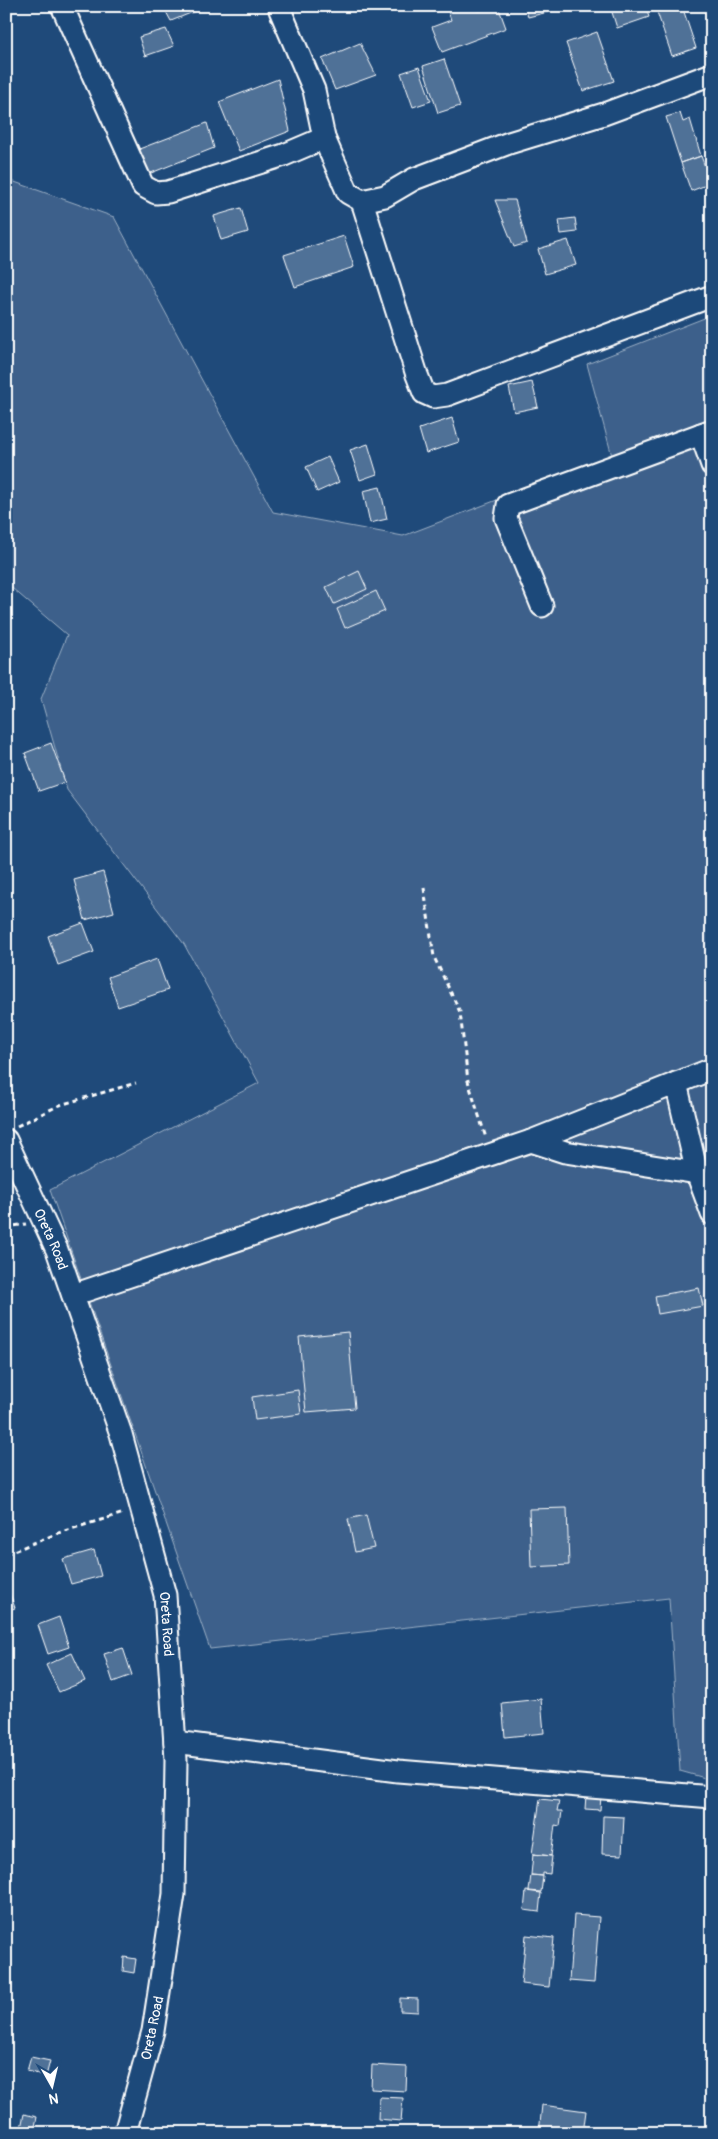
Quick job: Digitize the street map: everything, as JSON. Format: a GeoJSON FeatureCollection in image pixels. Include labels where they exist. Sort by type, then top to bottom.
{"type":"FeatureCollection","features":[{"type":"Feature","properties":{"kind":"street"},"geometry":{"type":"LineString","coordinates":[[62,6],[144,186],[156,192],[168,192],[284,155],[324,138]]}},
{"type":"Feature","properties":{"kind":"street"},"geometry":{"type":"LineString","coordinates":[[281,6],[280,10],[314,90],[324,138],[348,193],[362,201],[385,196],[414,179],[509,144],[604,114],[712,74]]}},
{"type":"Feature","properties":{"kind":"street"},"geometry":{"type":"LineString","coordinates":[[284,155],[320,161],[339,172]]}},
{"type":"Feature","properties":{"kind":"street"},"geometry":{"type":"LineString","coordinates":[[362,201],[417,375],[424,392],[433,397],[447,395],[712,296]]}},
{"type":"Feature","properties":{"kind":"street"},"geometry":{"type":"LineString","coordinates":[[542,606],[506,518],[508,505],[706,432],[712,465]]}},
{"type":"Feature","properties":{"kind":"street"},"geometry":{"type":"LineString","coordinates":[[73,1295],[531,1141],[712,1069]]}},
{"type":"Feature","properties":{"kind":"street"},"geometry":{"type":"LineString","coordinates":[[676,1083],[697,1173],[712,1214]]}},
{"type":"Feature","properties":{"kind":"street"},"geometry":{"type":"LineString","coordinates":[[574,1124],[583,1154]]}},
{"type":"Feature","properties":{"kind":"street","name":"Oreta Road"},"geometry":{"type":"LineString","coordinates":[[11,1133],[57,1250],[121,1434],[165,1595],[175,1742],[174,1894],[153,2031],[125,2133]]}},
{"type":"Feature","properties":{"kind":"street"},"geometry":{"type":"LineString","coordinates":[[531,1141],[565,1152],[697,1173]]}},
{"type":"Feature","properties":{"kind":"street"},"geometry":{"type":"LineString","coordinates":[[175,1742],[398,1771],[712,1797]]}},
{"type":"Feature","properties":{"kind":"path"},"geometry":{"type":"LineString","coordinates":[[424,888],[434,957],[460,1012],[468,1081],[492,1154]]}},
{"type":"Feature","properties":{"kind":"path"},"geometry":{"type":"LineString","coordinates":[[11,1133],[60,1105],[136,1082]]}},
{"type":"Feature","properties":{"kind":"path"},"geometry":{"type":"LineString","coordinates":[[6,1554],[60,1532],[142,1508]]}},
{"type":"Feature","properties":{"kind":"shaded area"},"geometry":{"type":"Polygon","coordinates":[[[6,179],[114,217],[273,512],[403,536],[612,456],[587,364],[712,315],[712,1780],[680,1771],[669,1598],[210,1649],[50,1190],[259,1083],[184,944],[67,790],[41,699],[67,635],[6,583],[6,179]]]}},
{"type":"Feature","properties":{"kind":"building"},"geometry":{"type":"Polygon","coordinates":[[[176,6],[208,6],[171,21],[164,8],[176,6]]]}},
{"type":"Feature","properties":{"kind":"building"},"geometry":{"type":"Polygon","coordinates":[[[460,6],[476,6],[478,11],[498,6],[506,28],[442,52],[432,27],[451,20],[448,11],[460,6]]]}},
{"type":"Feature","properties":{"kind":"building"},"geometry":{"type":"Polygon","coordinates":[[[525,6],[547,6],[548,12],[528,17],[525,6]]]}},
{"type":"Feature","properties":{"kind":"building"},"geometry":{"type":"Polygon","coordinates":[[[610,6],[645,6],[649,17],[617,28],[610,6]]]}},
{"type":"Feature","properties":{"kind":"building"},"geometry":{"type":"Polygon","coordinates":[[[655,6],[682,6],[696,48],[672,56],[655,6]]]}},
{"type":"Feature","properties":{"kind":"building"},"geometry":{"type":"Polygon","coordinates":[[[166,29],[174,46],[145,56],[139,37],[166,29]]]}},
{"type":"Feature","properties":{"kind":"building"},"geometry":{"type":"Polygon","coordinates":[[[597,32],[614,81],[583,91],[566,43],[597,32]]]}},
{"type":"Feature","properties":{"kind":"building"},"geometry":{"type":"Polygon","coordinates":[[[360,43],[376,75],[335,90],[322,59],[360,43]]]}},
{"type":"Feature","properties":{"kind":"building"},"geometry":{"type":"Polygon","coordinates":[[[444,59],[460,106],[438,113],[423,66],[444,59]]]}},
{"type":"Feature","properties":{"kind":"building"},"geometry":{"type":"Polygon","coordinates":[[[419,67],[431,101],[413,107],[401,73],[419,67]]]}},
{"type":"Feature","properties":{"kind":"building"},"geometry":{"type":"Polygon","coordinates":[[[278,79],[290,131],[239,151],[219,102],[278,79]]]}},
{"type":"Feature","properties":{"kind":"building"},"geometry":{"type":"Polygon","coordinates":[[[680,113],[683,122],[690,119],[701,156],[681,163],[666,117],[680,113]]]}},
{"type":"Feature","properties":{"kind":"building"},"geometry":{"type":"Polygon","coordinates":[[[207,123],[214,148],[146,175],[134,151],[207,123]]]}},
{"type":"Feature","properties":{"kind":"building"},"geometry":{"type":"Polygon","coordinates":[[[701,156],[711,183],[691,191],[681,163],[701,156]]]}},
{"type":"Feature","properties":{"kind":"building"},"geometry":{"type":"Polygon","coordinates":[[[495,200],[515,200],[527,243],[514,247],[495,200]]]}},
{"type":"Feature","properties":{"kind":"building"},"geometry":{"type":"Polygon","coordinates":[[[241,208],[248,232],[221,240],[214,216],[241,208]]]}},
{"type":"Feature","properties":{"kind":"building"},"geometry":{"type":"Polygon","coordinates":[[[575,218],[577,232],[561,234],[559,220],[575,218]]]}},
{"type":"Feature","properties":{"kind":"building"},"geometry":{"type":"Polygon","coordinates":[[[344,236],[354,267],[295,287],[284,255],[344,236]]]}},
{"type":"Feature","properties":{"kind":"building"},"geometry":{"type":"Polygon","coordinates":[[[568,240],[576,265],[545,274],[538,249],[568,240]]]}},
{"type":"Feature","properties":{"kind":"building"},"geometry":{"type":"Polygon","coordinates":[[[532,382],[538,407],[514,412],[509,387],[532,382]]]}},
{"type":"Feature","properties":{"kind":"building"},"geometry":{"type":"Polygon","coordinates":[[[452,418],[459,442],[426,453],[419,429],[452,418]]]}},
{"type":"Feature","properties":{"kind":"building"},"geometry":{"type":"Polygon","coordinates":[[[368,444],[377,474],[360,480],[350,450],[368,444]]]}},
{"type":"Feature","properties":{"kind":"building"},"geometry":{"type":"Polygon","coordinates":[[[328,457],[339,482],[317,492],[306,467],[328,457]]]}},
{"type":"Feature","properties":{"kind":"building"},"geometry":{"type":"Polygon","coordinates":[[[380,487],[387,519],[370,523],[363,491],[380,487]]]}},
{"type":"Feature","properties":{"kind":"building"},"geometry":{"type":"Polygon","coordinates":[[[359,571],[367,589],[334,604],[326,587],[359,571]]]}},
{"type":"Feature","properties":{"kind":"building"},"geometry":{"type":"Polygon","coordinates":[[[376,591],[385,611],[345,628],[337,609],[376,591]]]}},
{"type":"Feature","properties":{"kind":"building"},"geometry":{"type":"Polygon","coordinates":[[[51,743],[65,782],[39,791],[25,753],[51,743]]]}},
{"type":"Feature","properties":{"kind":"building"},"geometry":{"type":"Polygon","coordinates":[[[103,872],[114,912],[85,920],[74,880],[103,872]]]}},
{"type":"Feature","properties":{"kind":"building"},"geometry":{"type":"Polygon","coordinates":[[[83,923],[94,952],[58,965],[48,936],[83,923]]]}},
{"type":"Feature","properties":{"kind":"building"},"geometry":{"type":"Polygon","coordinates":[[[157,959],[168,990],[118,1007],[108,977],[157,959]]]}},
{"type":"Feature","properties":{"kind":"building"},"geometry":{"type":"Polygon","coordinates":[[[699,1288],[703,1306],[658,1314],[655,1296],[699,1288]]]}},
{"type":"Feature","properties":{"kind":"building"},"geometry":{"type":"Polygon","coordinates":[[[348,1332],[355,1408],[306,1412],[299,1337],[348,1332]]]}},
{"type":"Feature","properties":{"kind":"building"},"geometry":{"type":"Polygon","coordinates":[[[298,1390],[301,1414],[255,1420],[252,1397],[298,1390]]]}},
{"type":"Feature","properties":{"kind":"building"},"geometry":{"type":"Polygon","coordinates":[[[567,1508],[569,1565],[531,1567],[529,1509],[567,1508]]]}},
{"type":"Feature","properties":{"kind":"building"},"geometry":{"type":"Polygon","coordinates":[[[366,1515],[374,1548],[355,1552],[348,1519],[366,1515]]]}},
{"type":"Feature","properties":{"kind":"building"},"geometry":{"type":"Polygon","coordinates":[[[94,1550],[101,1576],[71,1584],[63,1559],[94,1550]]]}},
{"type":"Feature","properties":{"kind":"building"},"geometry":{"type":"Polygon","coordinates":[[[6,1582],[15,1608],[6,1611],[6,1582]]]}},
{"type":"Feature","properties":{"kind":"building"},"geometry":{"type":"Polygon","coordinates":[[[59,1617],[69,1647],[48,1654],[38,1625],[59,1617]]]}},
{"type":"Feature","properties":{"kind":"building"},"geometry":{"type":"Polygon","coordinates":[[[123,1648],[132,1675],[113,1682],[104,1654],[123,1648]]]}},
{"type":"Feature","properties":{"kind":"building"},"geometry":{"type":"Polygon","coordinates":[[[72,1653],[85,1681],[59,1692],[46,1665],[72,1653]]]}},
{"type":"Feature","properties":{"kind":"building"},"geometry":{"type":"Polygon","coordinates":[[[541,1699],[544,1733],[505,1737],[502,1703],[541,1699]]]}},
{"type":"Feature","properties":{"kind":"building"},"geometry":{"type":"Polygon","coordinates":[[[586,1795],[601,1795],[600,1810],[585,1809],[586,1795]]]}},
{"type":"Feature","properties":{"kind":"building"},"geometry":{"type":"Polygon","coordinates":[[[540,1799],[559,1801],[557,1811],[562,1811],[560,1826],[555,1825],[551,1856],[532,1854],[540,1799]]]}},
{"type":"Feature","properties":{"kind":"building"},"geometry":{"type":"Polygon","coordinates":[[[603,1816],[624,1817],[622,1855],[602,1854],[603,1816]]]}},
{"type":"Feature","properties":{"kind":"building"},"geometry":{"type":"Polygon","coordinates":[[[533,1854],[552,1856],[550,1874],[543,1873],[543,1876],[531,1875],[533,1854]]]}},
{"type":"Feature","properties":{"kind":"building"},"geometry":{"type":"Polygon","coordinates":[[[531,1875],[543,1876],[541,1892],[529,1891],[531,1875]]]}},
{"type":"Feature","properties":{"kind":"building"},"geometry":{"type":"Polygon","coordinates":[[[526,1891],[541,1893],[539,1912],[524,1910],[526,1891]]]}},
{"type":"Feature","properties":{"kind":"building"},"geometry":{"type":"Polygon","coordinates":[[[574,1915],[599,1917],[594,1983],[569,1981],[574,1915]]]}},
{"type":"Feature","properties":{"kind":"building"},"geometry":{"type":"Polygon","coordinates":[[[526,1935],[554,1938],[549,1987],[521,1984],[526,1935]]]}},
{"type":"Feature","properties":{"kind":"building"},"geometry":{"type":"Polygon","coordinates":[[[124,1957],[136,1959],[134,1973],[123,1971],[124,1957]]]}},
{"type":"Feature","properties":{"kind":"building"},"geometry":{"type":"Polygon","coordinates":[[[400,1998],[418,1999],[418,2012],[400,2011],[400,1998]]]}},
{"type":"Feature","properties":{"kind":"building"},"geometry":{"type":"Polygon","coordinates":[[[31,2057],[50,2061],[46,2076],[27,2071],[31,2057]]]}},
{"type":"Feature","properties":{"kind":"building"},"geometry":{"type":"Polygon","coordinates":[[[372,2065],[407,2067],[406,2091],[371,2089],[372,2065]]]}},
{"type":"Feature","properties":{"kind":"building"},"geometry":{"type":"Polygon","coordinates":[[[379,2097],[403,2098],[401,2121],[378,2119],[379,2097]]]}},
{"type":"Feature","properties":{"kind":"building"},"geometry":{"type":"Polygon","coordinates":[[[542,2105],[586,2111],[583,2133],[539,2133],[542,2105]]]}},
{"type":"Feature","properties":{"kind":"building"},"geometry":{"type":"Polygon","coordinates":[[[24,2114],[37,2117],[34,2131],[21,2128],[24,2114]]]}}]}
